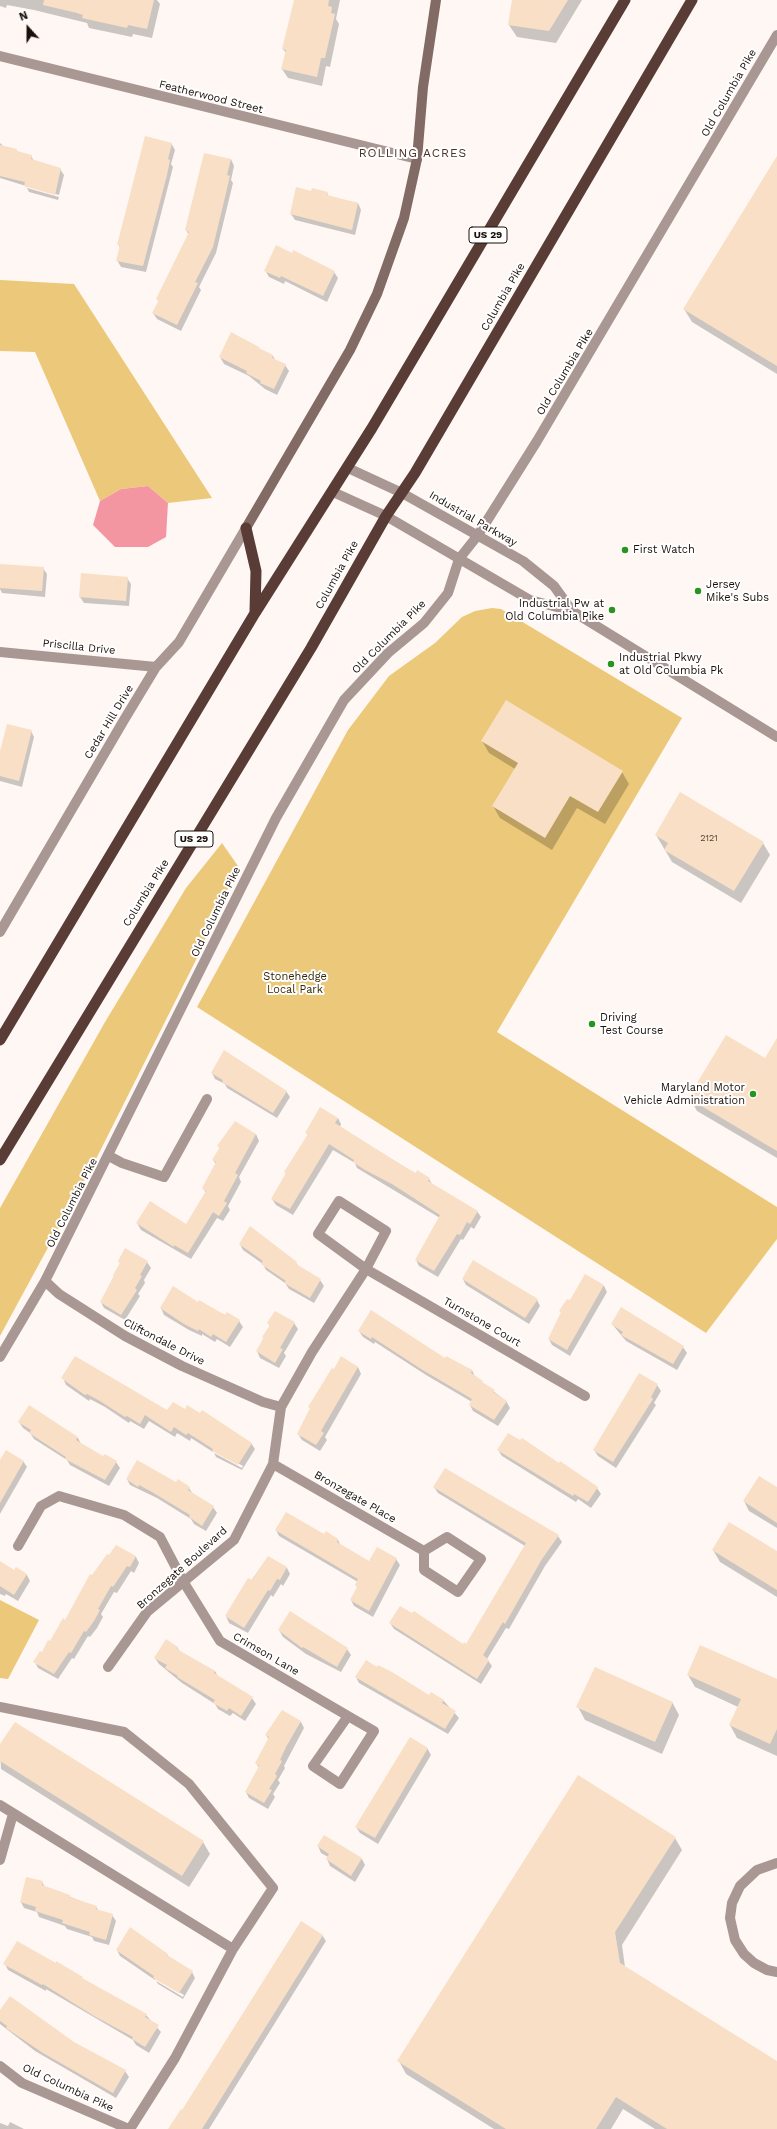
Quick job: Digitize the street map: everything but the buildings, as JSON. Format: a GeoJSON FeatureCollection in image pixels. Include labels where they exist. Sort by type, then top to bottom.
{"type":"FeatureCollection","features":[{"type":"Feature","properties":{"kind":"highway","name":"US 29"},"geometry":{"type":"LineString","coordinates":[[0,1040],[255,613],[348,468],[490,231],[625,0]]}},
{"type":"Feature","properties":{"kind":"highway","name":"Columbia Pike"},"geometry":{"type":"LineString","coordinates":[[0,1160],[87,1014],[311,648],[386,516],[415,473],[692,0]]}},
{"type":"Feature","properties":{"kind":"highway"},"geometry":{"type":"LineString","coordinates":[[246,528],[256,571],[255,613]]}},
{"type":"Feature","properties":{"kind":"main road"},"geometry":{"type":"LineString","coordinates":[[246,528],[346,357],[370,308],[404,218],[417,160],[423,86],[436,0]]}},
{"type":"Feature","properties":{"kind":"street","name":"Old Columbia Pike"},"geometry":{"type":"LineString","coordinates":[[0,1357],[45,1281],[109,1156],[276,818],[344,700],[388,653],[424,623],[448,593],[459,559],[478,535],[610,321],[777,35]]}},
{"type":"Feature","properties":{"kind":"street","name":"Featherwood Street"},"geometry":{"type":"LineString","coordinates":[[0,56],[417,160]]}},
{"type":"Feature","properties":{"kind":"street","name":"Industrial Parkway"},"geometry":{"type":"LineString","coordinates":[[348,468],[402,493],[478,535],[539,572],[554,586],[572,611]]}},
{"type":"Feature","properties":{"kind":"street","name":"Industrial Parkway"},"geometry":{"type":"LineString","coordinates":[[333,492],[386,516],[530,600],[572,611],[777,737]]}},
{"type":"Feature","properties":{"kind":"street","name":"Cedar Hill Drive"},"geometry":{"type":"LineString","coordinates":[[0,932],[156,667],[179,642],[246,528]]}},
{"type":"Feature","properties":{"kind":"street","name":"Priscilla Drive"},"geometry":{"type":"LineString","coordinates":[[0,652],[156,667]]}},
{"type":"Feature","properties":{"kind":"street"},"geometry":{"type":"LineString","coordinates":[[109,1156],[122,1163],[164,1177],[207,1099]]}},
{"type":"Feature","properties":{"kind":"street","name":"Bronzegate Boulevard"},"geometry":{"type":"LineString","coordinates":[[108,1667],[147,1612],[234,1540],[273,1464],[281,1406],[312,1352],[366,1269],[386,1231],[339,1201],[318,1234],[366,1269]]}},
{"type":"Feature","properties":{"kind":"street","name":"Turnstone Court"},"geometry":{"type":"LineString","coordinates":[[366,1269],[585,1396]]}},
{"type":"Feature","properties":{"kind":"street","name":"Cliftondale Drive"},"geometry":{"type":"LineString","coordinates":[[45,1281],[59,1294],[125,1336],[182,1366],[263,1402],[281,1406]]}},
{"type":"Feature","properties":{"kind":"street","name":"Bronzegate Place"},"geometry":{"type":"LineString","coordinates":[[273,1464],[424,1551]]}},
{"type":"Feature","properties":{"kind":"street","name":"Crimson Lane"},"geometry":{"type":"LineString","coordinates":[[18,1546],[41,1506],[59,1496],[124,1514],[160,1538],[183,1581],[220,1641],[374,1731],[340,1784],[313,1766],[348,1716]]}},
{"type":"Feature","properties":{"kind":"street"},"geometry":{"type":"LineString","coordinates":[[447,1537],[481,1559],[458,1592],[424,1570],[424,1551],[447,1537]]}},
{"type":"Feature","properties":{"kind":"street","name":"Old Columbia Pike"},"geometry":{"type":"LineString","coordinates":[[0,1707],[124,1732],[188,1784],[273,1888],[233,1949],[197,2018],[129,2129],[22,2083],[0,2066]]}},
{"type":"Feature","properties":{"kind":"street"},"geometry":{"type":"LineString","coordinates":[[0,1805],[233,1949]]}},
{"type":"Feature","properties":{"kind":"street"},"geometry":{"type":"LineString","coordinates":[[0,1860],[13,1814]]}},
{"type":"Feature","properties":{"kind":"street"},"geometry":{"type":"LineString","coordinates":[[777,1863],[757,1870],[740,1886],[732,1903],[730,1918],[735,1940],[744,1954],[754,1963],[767,1970],[777,1972]]}},
{"type":"Feature","properties":{"kind":"green space"},"geometry":{"type":"Polygon","coordinates":[[[0,280],[74,284],[212,498],[168,503],[148,486],[121,489],[100,501],[35,352],[0,351],[0,280]]]}},
{"type":"Feature","properties":{"kind":"green space","name":"Stonehedge Local Park"},"geometry":{"type":"Polygon","coordinates":[[[492,608],[501,609],[682,718],[497,1032],[777,1207],[777,1239],[706,1333],[197,1007],[348,730],[389,676],[435,643],[462,617],[475,611],[492,608]]]}},
{"type":"Feature","properties":{"kind":"green space"},"geometry":{"type":"Polygon","coordinates":[[[222,843],[238,866],[195,962],[96,1159],[0,1336],[0,1208],[105,1022],[186,888],[222,843]]]}},
{"type":"Feature","properties":{"kind":"green space"},"geometry":{"type":"Polygon","coordinates":[[[0,1600],[39,1620],[8,1679],[0,1678],[0,1600]]]}},
{"type":"Feature","properties":{"kind":"shaded area"},"geometry":{"type":"Polygon","coordinates":[[[148,486],[168,503],[166,537],[148,547],[115,547],[93,525],[100,501],[121,489],[148,486]]]}},
{"type":"Feature","properties":{"kind":"place","name":"First Watch"},"geometry":{"type":"Point","coordinates":[625,550]}},
{"type":"Feature","properties":{"kind":"place","name":"Jersey Mike's Subs"},"geometry":{"type":"Point","coordinates":[698,591]}},
{"type":"Feature","properties":{"kind":"place","name":"Industrial Pw at Old Columbia Pike"},"geometry":{"type":"Point","coordinates":[612,610]}},
{"type":"Feature","properties":{"kind":"place","name":"Industrial Pkwy at Old Columbia Pk"},"geometry":{"type":"Point","coordinates":[611,664]}},
{"type":"Feature","properties":{"kind":"place","name":"Driving Test Course"},"geometry":{"type":"Point","coordinates":[592,1024]}},
{"type":"Feature","properties":{"kind":"place","name":"Maryland Motor Vehicle Administration"},"geometry":{"type":"Point","coordinates":[753,1094]}},
{"type":"Feature","properties":{"kind":"district","name":"ROLLING ACRES"},"geometry":{"type":"Point","coordinates":[413,153]}}]}
